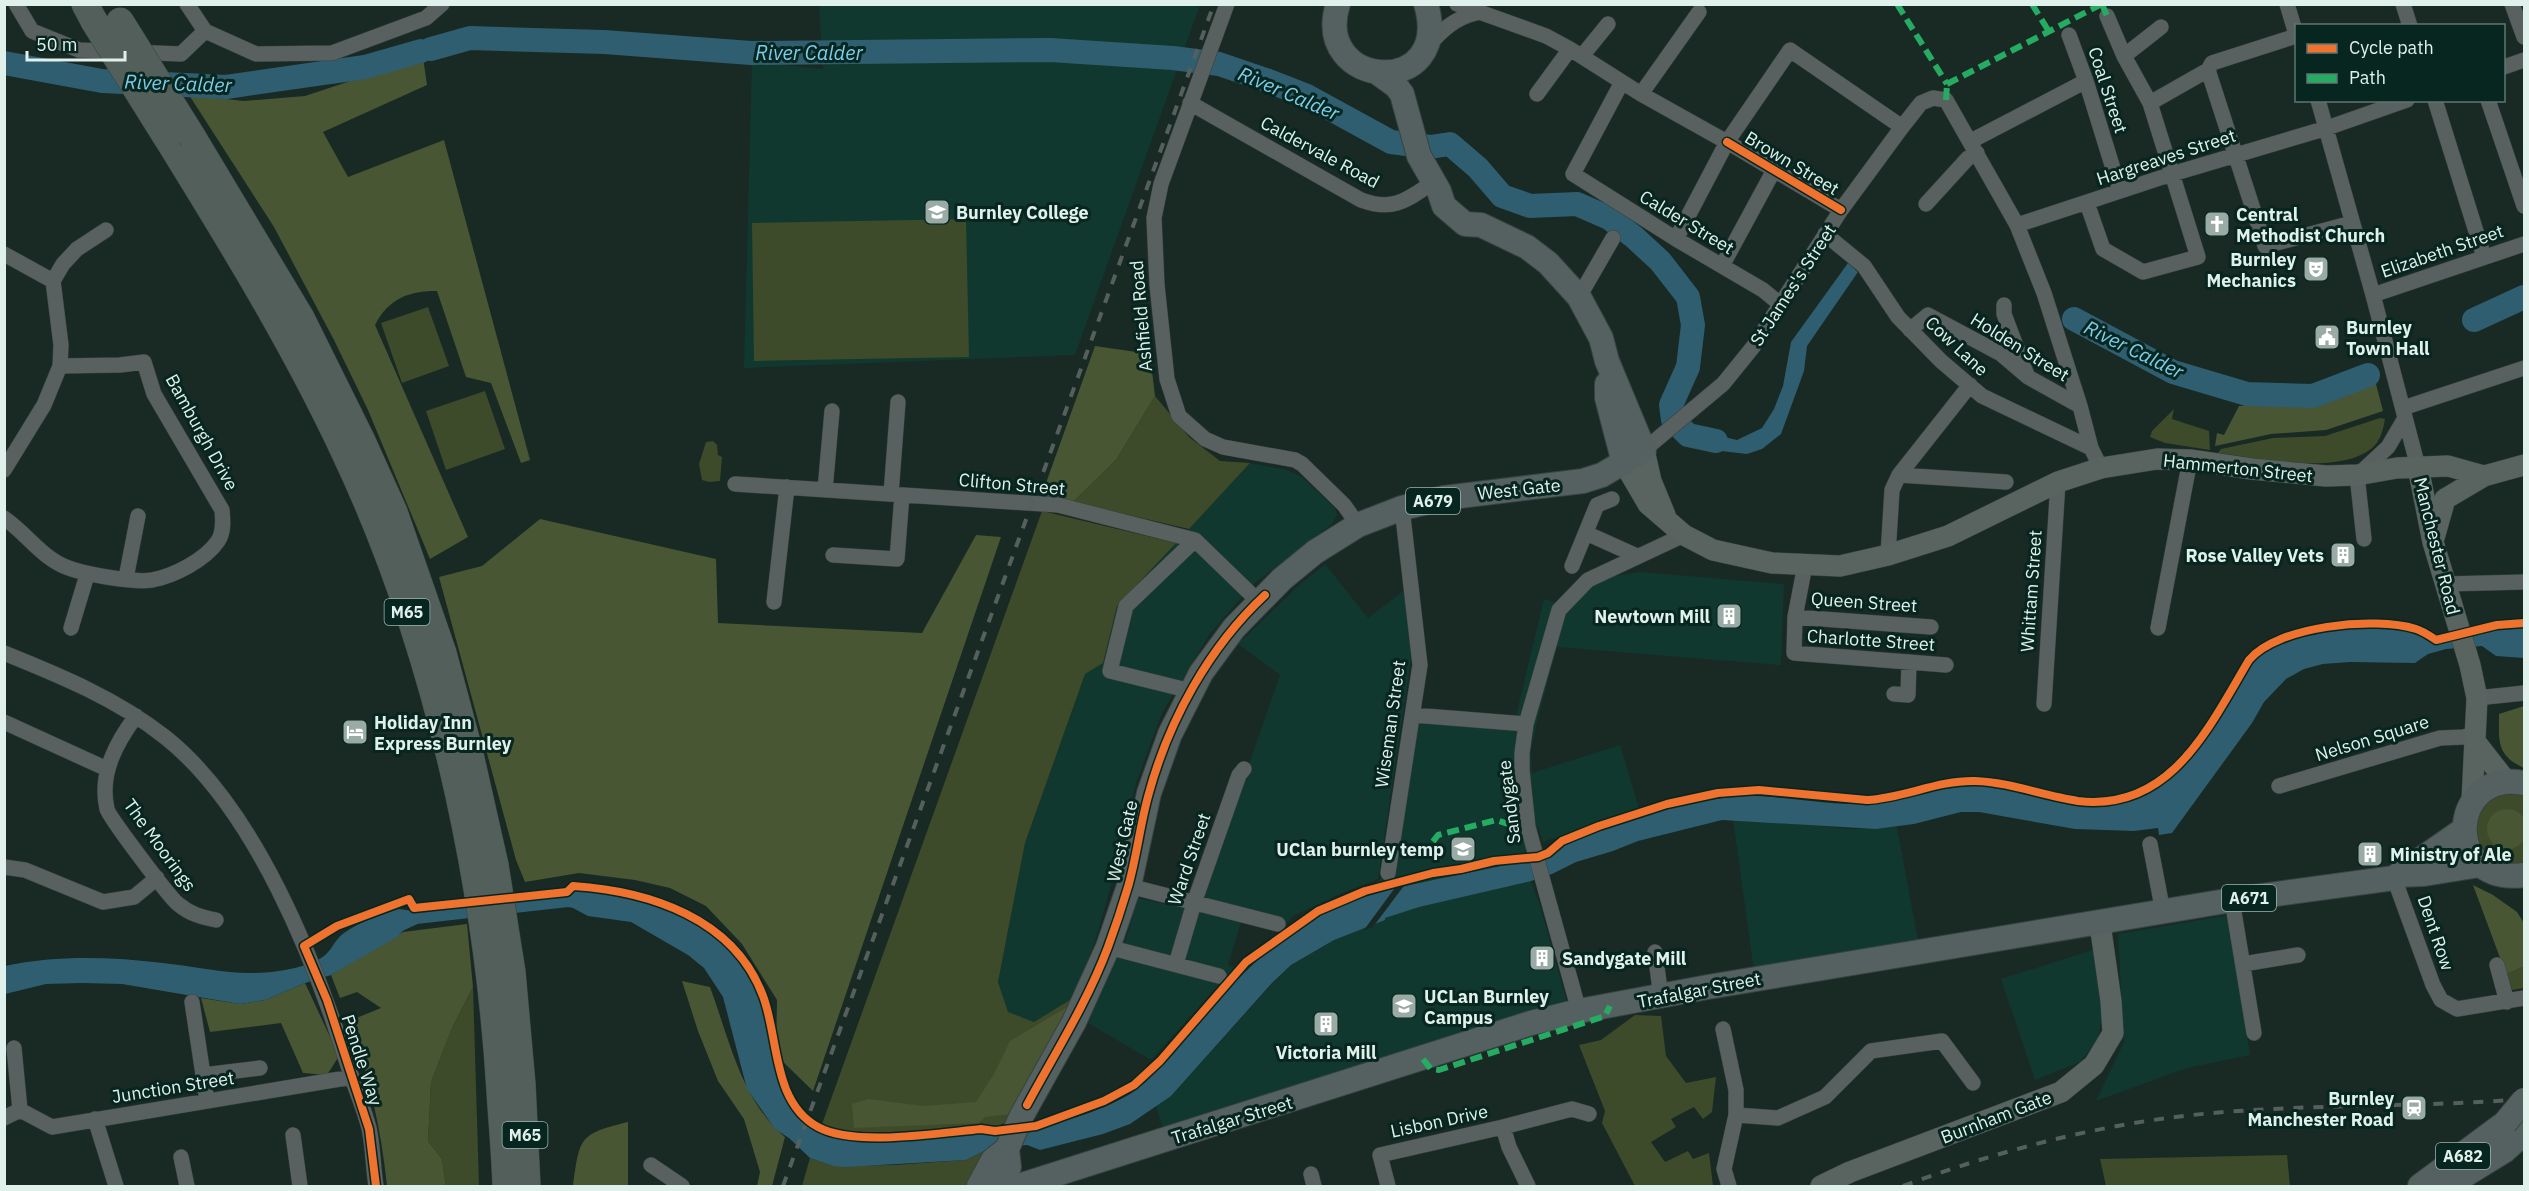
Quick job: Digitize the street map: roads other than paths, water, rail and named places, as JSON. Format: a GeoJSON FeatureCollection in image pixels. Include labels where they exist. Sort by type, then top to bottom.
{"type":"FeatureCollection","features":[{"type":"Feature","properties":{"kind":"highway","name":"M65"},"geometry":{"type":"LineString","coordinates":[[102,13],[180,138],[301,318],[362,441],[414,567],[443,653],[469,750],[495,865],[512,972],[522,1084],[526,1186]]}},
{"type":"Feature","properties":{"kind":"highway","name":"M65"},"geometry":{"type":"LineString","coordinates":[[180,138],[345,452],[396,576],[450,762],[472,864],[490,974],[506,1186]]}},
{"type":"Feature","properties":{"kind":"highway"},"geometry":{"type":"LineString","coordinates":[[522,1084],[532,1125],[537,1186]]}},
{"type":"Feature","properties":{"kind":"highway"},"geometry":{"type":"LineString","coordinates":[[494,1186],[503,1135]]}},
{"type":"Feature","properties":{"kind":"main road"},"geometry":{"type":"LineString","coordinates":[[1324,4],[1342,51],[1352,62],[1364,69],[1378,73],[1394,73],[1408,67],[1424,52]]}},
{"type":"Feature","properties":{"kind":"main road"},"geometry":{"type":"LineString","coordinates":[[1336,37],[1334,21],[1338,4]]}},
{"type":"Feature","properties":{"kind":"main road"},"geometry":{"type":"LineString","coordinates":[[1410,116],[1430,23],[1426,4]]}},
{"type":"Feature","properties":{"kind":"main road"},"geometry":{"type":"LineString","coordinates":[[1378,73],[1402,94],[1410,116],[1419,156],[1435,187],[1453,196],[1472,211],[1481,225],[1527,248],[1548,263],[1579,297],[1601,338],[1607,361],[1644,450],[1651,481],[1668,521]]}},
{"type":"Feature","properties":{"kind":"main road"},"geometry":{"type":"LineString","coordinates":[[1607,361],[1607,398],[1624,463]]}},
{"type":"Feature","properties":{"kind":"main road","name":"St James's Street"},"geometry":{"type":"LineString","coordinates":[[1624,463],[1644,450]]}},
{"type":"Feature","properties":{"kind":"main road","name":"Hammerton Street"},"geometry":{"type":"LineString","coordinates":[[1624,463],[1643,499],[1684,535],[1713,550],[1772,563],[1840,566],[1888,555],[1948,536],[2058,482],[2101,468],[2157,459],[2190,460],[2252,470],[2326,476],[2358,475],[2394,468],[2448,466],[2484,476]]}},
{"type":"Feature","properties":{"kind":"main road","name":"West Gate"},"geometry":{"type":"LineString","coordinates":[[1009,1186],[993,1160],[1007,1149],[1021,1117],[1074,1022],[1108,947],[1129,886],[1149,793],[1170,734],[1191,691],[1223,642],[1258,601],[1315,552],[1358,525],[1402,508],[1444,498],[1570,484],[1602,475],[1624,463]]}},
{"type":"Feature","properties":{"kind":"main road"},"geometry":{"type":"LineString","coordinates":[[2433,542],[2445,499],[2484,476],[2524,465]]}},
{"type":"Feature","properties":{"kind":"main road","name":"Manchester Road"},"geometry":{"type":"LineString","coordinates":[[2418,467],[2433,542],[2470,665],[2477,698],[2472,801],[2466,813],[2463,830]]}},
{"type":"Feature","properties":{"kind":"main road"},"geometry":{"type":"LineString","coordinates":[[2472,801],[2484,789],[2515,782],[2476,738]]}},
{"type":"Feature","properties":{"kind":"main road"},"geometry":{"type":"LineString","coordinates":[[2463,830],[2466,846],[2480,865],[2492,873],[2516,877],[2524,896]]}},
{"type":"Feature","properties":{"kind":"main road","name":"Trafalgar Street"},"geometry":{"type":"LineString","coordinates":[[2396,876],[2463,830]]}},
{"type":"Feature","properties":{"kind":"main road","name":"Trafalgar Street"},"geometry":{"type":"LineString","coordinates":[[1009,1186],[1531,1023],[1578,1011],[2232,900],[2480,865]]}},
{"type":"Feature","properties":{"kind":"main road","name":"Burnham Gate"},"geometry":{"type":"LineString","coordinates":[[1821,1186],[1850,1172],[2061,1092],[2094,1065],[2113,1033],[2111,1001],[2100,924]]}},
{"type":"Feature","properties":{"kind":"main road","name":"A682"},"geometry":{"type":"LineString","coordinates":[[2420,1186],[2519,1116]]}},
{"type":"Feature","properties":{"kind":"main road","name":"A682"},"geometry":{"type":"LineString","coordinates":[[2447,1186],[2504,1151],[2519,1116]]}},
{"type":"Feature","properties":{"kind":"street"},"geometry":{"type":"LineString","coordinates":[[16,4],[32,31],[79,50],[181,54],[205,31]]}},
{"type":"Feature","properties":{"kind":"street"},"geometry":{"type":"LineString","coordinates":[[187,4],[205,31],[256,54],[332,53],[426,18],[442,4]]}},
{"type":"Feature","properties":{"kind":"street","name":"Ashfield Road"},"geometry":{"type":"LineString","coordinates":[[1227,4],[1161,184],[1154,218],[1164,357],[1173,402],[1179,416],[1205,439],[1223,447],[1296,460],[1344,506],[1358,525]]}},
{"type":"Feature","properties":{"kind":"street","name":"Brown Street"},"geometry":{"type":"LineString","coordinates":[[1457,4],[1476,13],[1546,36],[1576,52],[1641,94],[1841,210]]}},
{"type":"Feature","properties":{"kind":"street"},"geometry":{"type":"LineString","coordinates":[[2287,4],[2295,32]]}},
{"type":"Feature","properties":{"kind":"street"},"geometry":{"type":"LineString","coordinates":[[2403,4],[2409,24]]}},
{"type":"Feature","properties":{"kind":"street"},"geometry":{"type":"LineString","coordinates":[[2512,4],[2524,37]]}},
{"type":"Feature","properties":{"kind":"street"},"geometry":{"type":"LineString","coordinates":[[1641,94],[1699,12]]}},
{"type":"Feature","properties":{"kind":"street"},"geometry":{"type":"LineString","coordinates":[[1424,52],[1446,27],[1465,15],[1476,13]]}},
{"type":"Feature","properties":{"kind":"street"},"geometry":{"type":"LineString","coordinates":[[2086,203],[2103,249],[2142,272],[2198,257],[2150,103],[2124,56],[2107,16]]}},
{"type":"Feature","properties":{"kind":"street"},"geometry":{"type":"LineString","coordinates":[[1537,94],[1576,52],[1608,24]]}},
{"type":"Feature","properties":{"kind":"street"},"geometry":{"type":"LineString","coordinates":[[2124,56],[2161,27]]}},
{"type":"Feature","properties":{"kind":"street","name":"Coal Street"},"geometry":{"type":"LineString","coordinates":[[2068,35],[2086,81],[2120,191]]}},
{"type":"Feature","properties":{"kind":"street"},"geometry":{"type":"LineString","coordinates":[[2150,103],[2208,70],[2212,63],[2295,35]]}},
{"type":"Feature","properties":{"kind":"street"},"geometry":{"type":"LineString","coordinates":[[1676,239],[1727,142],[1790,50],[1902,127]]}},
{"type":"Feature","properties":{"kind":"street"},"geometry":{"type":"LineString","coordinates":[[2505,67],[2524,60]]}},
{"type":"Feature","properties":{"kind":"street"},"geometry":{"type":"LineString","coordinates":[[2208,70],[2265,246],[2352,224]]}},
{"type":"Feature","properties":{"kind":"street"},"geometry":{"type":"LineString","coordinates":[[1926,204],[1968,158],[1974,147],[2086,81]]}},
{"type":"Feature","properties":{"kind":"street","name":"Calder Street"},"geometry":{"type":"LineString","coordinates":[[1623,82],[1573,174],[1676,239],[1763,290],[1780,304]]}},
{"type":"Feature","properties":{"kind":"street","name":"St James's Street"},"geometry":{"type":"LineString","coordinates":[[1644,450],[1723,384],[1753,347],[1841,210],[1921,103],[1933,98],[1946,100],[1974,147]]}},
{"type":"Feature","properties":{"kind":"street","name":"Manchester Road"},"geometry":{"type":"LineString","coordinates":[[2319,102],[2418,467]]}},
{"type":"Feature","properties":{"kind":"street","name":"Hargreaves Street"},"geometry":{"type":"LineString","coordinates":[[2017,225],[2172,174],[2327,128],[2401,102]]}},
{"type":"Feature","properties":{"kind":"street"},"geometry":{"type":"LineString","coordinates":[[2436,102],[2484,257]]}},
{"type":"Feature","properties":{"kind":"street"},"geometry":{"type":"LineString","coordinates":[[2489,102],[2524,206]]}},
{"type":"Feature","properties":{"kind":"street","name":"Caldervale Road"},"geometry":{"type":"LineString","coordinates":[[1191,103],[1373,205],[1384,206],[1405,201],[1435,187]]}},
{"type":"Feature","properties":{"kind":"street"},"geometry":{"type":"LineString","coordinates":[[1974,147],[2017,225],[2052,318],[2091,448],[2101,468]]}},
{"type":"Feature","properties":{"kind":"street"},"geometry":{"type":"LineString","coordinates":[[1722,266],[1773,170]]}},
{"type":"Feature","properties":{"kind":"street"},"geometry":{"type":"LineString","coordinates":[[4,470],[44,405],[60,366],[61,345],[53,280],[63,264],[77,249],[106,230]]}},
{"type":"Feature","properties":{"kind":"street","name":"Cow Lane"},"geometry":{"type":"LineString","coordinates":[[1825,234],[1864,266],[1898,317],[1910,330],[1941,361],[1982,396],[2091,448]]}},
{"type":"Feature","properties":{"kind":"street"},"geometry":{"type":"LineString","coordinates":[[1579,297],[1613,238]]}},
{"type":"Feature","properties":{"kind":"street","name":"Elizabeth Street"},"geometry":{"type":"LineString","coordinates":[[2373,295],[2524,244]]}},
{"type":"Feature","properties":{"kind":"street"},"geometry":{"type":"LineString","coordinates":[[4,254],[53,280]]}},
{"type":"Feature","properties":{"kind":"street"},"geometry":{"type":"LineString","coordinates":[[2004,305],[2004,314],[2028,377]]}},
{"type":"Feature","properties":{"kind":"street","name":"Holden Street"},"geometry":{"type":"LineString","coordinates":[[1910,330],[1928,315],[2001,354],[2028,377],[2080,406]]}},
{"type":"Feature","properties":{"kind":"street","name":"Bamburgh Drive"},"geometry":{"type":"LineString","coordinates":[[4,519],[16,526],[49,557],[63,566],[87,574],[150,581],[171,575],[204,555],[219,540],[223,523],[222,510],[154,394],[144,362],[60,366]]}},
{"type":"Feature","properties":{"kind":"street"},"geometry":{"type":"LineString","coordinates":[[2364,538],[2358,475],[2388,447],[2404,413],[2524,368]]}},
{"type":"Feature","properties":{"kind":"street"},"geometry":{"type":"LineString","coordinates":[[1888,555],[1892,490],[1899,475],[1970,385]]}},
{"type":"Feature","properties":{"kind":"street"},"geometry":{"type":"LineString","coordinates":[[833,555],[897,559],[898,402]]}},
{"type":"Feature","properties":{"kind":"street"},"geometry":{"type":"LineString","coordinates":[[825,490],[832,411]]}},
{"type":"Feature","properties":{"kind":"street"},"geometry":{"type":"LineString","coordinates":[[4,440],[19,448]]}},
{"type":"Feature","properties":{"kind":"street"},"geometry":{"type":"LineString","coordinates":[[2158,628],[2190,460]]}},
{"type":"Feature","properties":{"kind":"street"},"geometry":{"type":"LineString","coordinates":[[1899,475],[2006,482]]}},
{"type":"Feature","properties":{"kind":"street","name":"Whittam Street"},"geometry":{"type":"LineString","coordinates":[[2044,704],[2058,482]]}},
{"type":"Feature","properties":{"kind":"street","name":"Clifton Street"},"geometry":{"type":"LineString","coordinates":[[735,484],[1058,505],[1195,540],[1258,601]]}},
{"type":"Feature","properties":{"kind":"street"},"geometry":{"type":"LineString","coordinates":[[774,602],[787,487]]}},
{"type":"Feature","properties":{"kind":"street"},"geometry":{"type":"LineString","coordinates":[[1572,566],[1597,505],[1612,499]]}},
{"type":"Feature","properties":{"kind":"street","name":"Wiseman Street"},"geometry":{"type":"LineString","coordinates":[[1388,873],[1420,665],[1402,508]]}},
{"type":"Feature","properties":{"kind":"street"},"geometry":{"type":"LineString","coordinates":[[126,578],[138,516]]}},
{"type":"Feature","properties":{"kind":"street"},"geometry":{"type":"LineString","coordinates":[[1586,533],[1637,556]]}},
{"type":"Feature","properties":{"kind":"street","name":"Sandygate"},"geometry":{"type":"LineString","coordinates":[[1578,1011],[1525,809],[1522,753],[1526,724],[1559,610],[1588,580],[1684,535]]}},
{"type":"Feature","properties":{"kind":"street"},"geometry":{"type":"LineString","coordinates":[[1191,691],[1110,671],[1126,606],[1195,540]]}},
{"type":"Feature","properties":{"kind":"street"},"geometry":{"type":"LineString","coordinates":[[1795,617],[1805,565]]}},
{"type":"Feature","properties":{"kind":"street"},"geometry":{"type":"LineString","coordinates":[[71,628],[87,574]]}},
{"type":"Feature","properties":{"kind":"street"},"geometry":{"type":"LineString","coordinates":[[2445,584],[2524,582]]}},
{"type":"Feature","properties":{"kind":"street","name":"Queen Street"},"geometry":{"type":"LineString","coordinates":[[1795,617],[1931,627]]}},
{"type":"Feature","properties":{"kind":"street","name":"Charlotte Street"},"geometry":{"type":"LineString","coordinates":[[1795,617],[1794,653],[1946,665]]}},
{"type":"Feature","properties":{"kind":"street","name":"Pendle Way"},"geometry":{"type":"LineString","coordinates":[[4,653],[62,676],[124,708],[167,738],[208,779],[249,839],[286,905],[327,1000],[369,1129],[376,1186]]}},
{"type":"Feature","properties":{"kind":"street"},"geometry":{"type":"LineString","coordinates":[[1894,694],[1908,695],[1909,662]]}},
{"type":"Feature","properties":{"kind":"street"},"geometry":{"type":"LineString","coordinates":[[2477,698],[2524,693]]}},
{"type":"Feature","properties":{"kind":"street"},"geometry":{"type":"LineString","coordinates":[[1413,715],[1526,724]]}},
{"type":"Feature","properties":{"kind":"street","name":"The Moorings"},"geometry":{"type":"LineString","coordinates":[[136,716],[121,736],[107,769],[107,811],[176,903],[194,915],[216,920]]}},
{"type":"Feature","properties":{"kind":"street"},"geometry":{"type":"LineString","coordinates":[[4,722],[107,769]]}},
{"type":"Feature","properties":{"kind":"street","name":"Nelson Square"},"geometry":{"type":"LineString","coordinates":[[2279,786],[2440,738],[2464,736],[2476,738]]}},
{"type":"Feature","properties":{"kind":"street","name":"Ward Street"},"geometry":{"type":"LineString","coordinates":[[1176,964],[1194,903],[1239,775],[1244,769]]}},
{"type":"Feature","properties":{"kind":"street"},"geometry":{"type":"LineString","coordinates":[[2150,844],[2163,912]]}},
{"type":"Feature","properties":{"kind":"street"},"geometry":{"type":"LineString","coordinates":[[4,867],[25,870],[103,902],[134,897],[157,878]]}},
{"type":"Feature","properties":{"kind":"street","name":"Dent Row"},"geometry":{"type":"LineString","coordinates":[[2396,876],[2433,985],[2441,1000],[2457,1009],[2507,1002]]}},
{"type":"Feature","properties":{"kind":"street"},"geometry":{"type":"LineString","coordinates":[[1129,886],[1278,924]]}},
{"type":"Feature","properties":{"kind":"street"},"geometry":{"type":"LineString","coordinates":[[2232,900],[2254,1033]]}},
{"type":"Feature","properties":{"kind":"street"},"geometry":{"type":"LineString","coordinates":[[1108,947],[1219,976]]}},
{"type":"Feature","properties":{"kind":"street"},"geometry":{"type":"LineString","coordinates":[[1655,952],[1660,997]]}},
{"type":"Feature","properties":{"kind":"street"},"geometry":{"type":"LineString","coordinates":[[2243,964],[2298,955]]}},
{"type":"Feature","properties":{"kind":"street"},"geometry":{"type":"LineString","coordinates":[[2497,966],[2507,1002],[2524,998]]}},
{"type":"Feature","properties":{"kind":"street"},"geometry":{"type":"LineString","coordinates":[[192,1002],[207,1101]]}},
{"type":"Feature","properties":{"kind":"street"},"geometry":{"type":"LineString","coordinates":[[1723,1029],[1736,1090],[1736,1115],[1724,1169],[1729,1186]]}},
{"type":"Feature","properties":{"kind":"street"},"geometry":{"type":"LineString","coordinates":[[1736,1115],[1778,1118],[1825,1097],[1871,1051],[1942,1041],[1973,1083]]}},
{"type":"Feature","properties":{"kind":"street"},"geometry":{"type":"LineString","coordinates":[[4,1118],[20,1110],[14,1048]]}},
{"type":"Feature","properties":{"kind":"street"},"geometry":{"type":"LineString","coordinates":[[203,1075],[260,1068]]}},
{"type":"Feature","properties":{"kind":"street","name":"Junction Street"},"geometry":{"type":"LineString","coordinates":[[20,1110],[52,1126],[352,1077]]}},
{"type":"Feature","properties":{"kind":"street","name":"Lisbon Drive"},"geometry":{"type":"LineString","coordinates":[[1388,1186],[1380,1155],[1572,1109],[1589,1114]]}},
{"type":"Feature","properties":{"kind":"street"},"geometry":{"type":"LineString","coordinates":[[95,1119],[116,1186]]}},
{"type":"Feature","properties":{"kind":"street","name":"Lisbon Drive"},"geometry":{"type":"LineString","coordinates":[[1503,1127],[1509,1147],[1528,1186]]}},
{"type":"Feature","properties":{"kind":"street"},"geometry":{"type":"LineString","coordinates":[[293,1135],[300,1186]]}},
{"type":"Feature","properties":{"kind":"street"},"geometry":{"type":"LineString","coordinates":[[181,1157],[187,1186]]}},
{"type":"Feature","properties":{"kind":"street"},"geometry":{"type":"LineString","coordinates":[[651,1166],[682,1186]]}},
{"type":"Feature","properties":{"kind":"water"},"geometry":{"type":"Polygon","coordinates":[[[1848,263],[1858,272],[1807,346],[1804,371],[1781,434],[1762,449],[1747,454],[1721,451],[1678,439],[1690,429],[1737,440],[1762,428],[1774,409],[1783,386],[1791,342],[1848,263]]]}},
{"type":"Feature","properties":{"kind":"water"},"geometry":{"type":"Polygon","coordinates":[[[2524,625],[2524,658],[2496,656],[2482,646],[2446,649],[2428,654],[2415,663],[2323,664],[2304,669],[2286,679],[2264,702],[2252,723],[2172,833],[2159,835],[2158,828],[2134,831],[2075,829],[1979,812],[1961,812],[1914,824],[1876,829],[1722,820],[1638,841],[1576,862],[1531,881],[1419,907],[1385,918],[1385,920],[1334,940],[1291,965],[1272,983],[1171,1096],[1130,1124],[1103,1134],[1040,1150],[1027,1145],[990,1148],[966,1160],[846,1167],[833,1166],[810,1158],[789,1138],[775,1129],[747,1089],[723,997],[704,968],[688,955],[631,922],[588,916],[571,907],[568,900],[573,889],[634,897],[661,905],[687,917],[710,932],[730,952],[748,976],[763,1005],[782,1086],[789,1104],[800,1119],[817,1130],[840,1137],[868,1139],[994,1134],[1084,1115],[1130,1094],[1166,1062],[1224,994],[1263,955],[1308,922],[1341,905],[1359,899],[1412,885],[1530,861],[1579,839],[1632,820],[1686,804],[1723,798],[1763,796],[1861,804],[1973,784],[2006,788],[2071,802],[2105,802],[2125,799],[2159,786],[2175,774],[2215,724],[2259,652],[2271,646],[2318,630],[2361,626],[2412,630],[2436,641],[2524,625]]]}},
{"type":"Feature","properties":{"kind":"water"},"geometry":{"type":"Polygon","coordinates":[[[399,909],[414,911],[416,917],[397,937],[331,975],[265,1000],[240,1004],[122,984],[82,983],[46,984],[5,994],[5,966],[44,960],[123,959],[238,973],[290,969],[320,959],[327,954],[341,935],[357,925],[399,909]]]}},
{"type":"Feature","properties":{"kind":"waterway","name":"River Calder"},"geometry":{"type":"LineString","coordinates":[[431,49],[470,38],[604,42],[751,53],[1050,50],[1173,58],[1219,64],[1307,96],[1391,142],[1430,147],[1450,144],[1478,168],[1502,196],[1530,206],[1577,204],[1609,218],[1660,261],[1688,297],[1693,325],[1688,367],[1671,405],[1673,420],[1688,435],[1716,441]]}},
{"type":"Feature","properties":{"kind":"waterway","name":"River Calder"},"geometry":{"type":"LineString","coordinates":[[4,63],[102,81],[226,87],[365,67],[421,51]]}},
{"type":"Feature","properties":{"kind":"waterway","name":"River Calder"},"geometry":{"type":"LineString","coordinates":[[2474,320],[2524,297]]}},
{"type":"Feature","properties":{"kind":"waterway","name":"River Calder"},"geometry":{"type":"LineString","coordinates":[[2074,319],[2173,372],[2247,394],[2313,396],[2368,375]]}},
{"type":"Feature","properties":{"kind":"waterway"},"geometry":{"type":"LineString","coordinates":[[401,924],[416,917],[568,900],[584,902]]}},
{"type":"Feature","properties":{"kind":"railway"},"geometry":{"type":"LineString","coordinates":[[783,1186],[1214,4]]}},
{"type":"Feature","properties":{"kind":"railway"},"geometry":{"type":"LineString","coordinates":[[1903,1186],[2026,1147],[2153,1120],[2199,1114],[2292,1108],[2524,1099]]}},
{"type":"Feature","properties":{"kind":"place","name":"Burnley College"},"geometry":{"type":"Point","coordinates":[937,212]}},
{"type":"Feature","properties":{"kind":"place","name":"Central Methodist Church"},"geometry":{"type":"Point","coordinates":[2217,224]}},
{"type":"Feature","properties":{"kind":"place","name":"Burnley Mechanics"},"geometry":{"type":"Point","coordinates":[2316,269]}},
{"type":"Feature","properties":{"kind":"place","name":"Burnley Town Hall"},"geometry":{"type":"Point","coordinates":[2327,337]}},
{"type":"Feature","properties":{"kind":"place","name":"Rose Valley Vets"},"geometry":{"type":"Point","coordinates":[2343,555]}},
{"type":"Feature","properties":{"kind":"place","name":"Newtown Mill"},"geometry":{"type":"Point","coordinates":[1729,616]}},
{"type":"Feature","properties":{"kind":"place","name":"Holiday Inn Express Burnley"},"geometry":{"type":"Point","coordinates":[355,732]}},
{"type":"Feature","properties":{"kind":"place","name":"UClan burnley temp"},"geometry":{"type":"Point","coordinates":[1463,849]}},
{"type":"Feature","properties":{"kind":"place","name":"Ministry of Ale"},"geometry":{"type":"Point","coordinates":[2370,854]}},
{"type":"Feature","properties":{"kind":"place","name":"Sandygate Mill"},"geometry":{"type":"Point","coordinates":[1542,958]}},
{"type":"Feature","properties":{"kind":"place","name":"UCLan Burnley Campus"},"geometry":{"type":"Point","coordinates":[1404,1006]}},
{"type":"Feature","properties":{"kind":"place","name":"Victoria Mill"},"geometry":{"type":"Point","coordinates":[1326,1024]}},
{"type":"Feature","properties":{"kind":"place","name":"Burnley Manchester Road"},"geometry":{"type":"Point","coordinates":[2414,1108]}}]}
